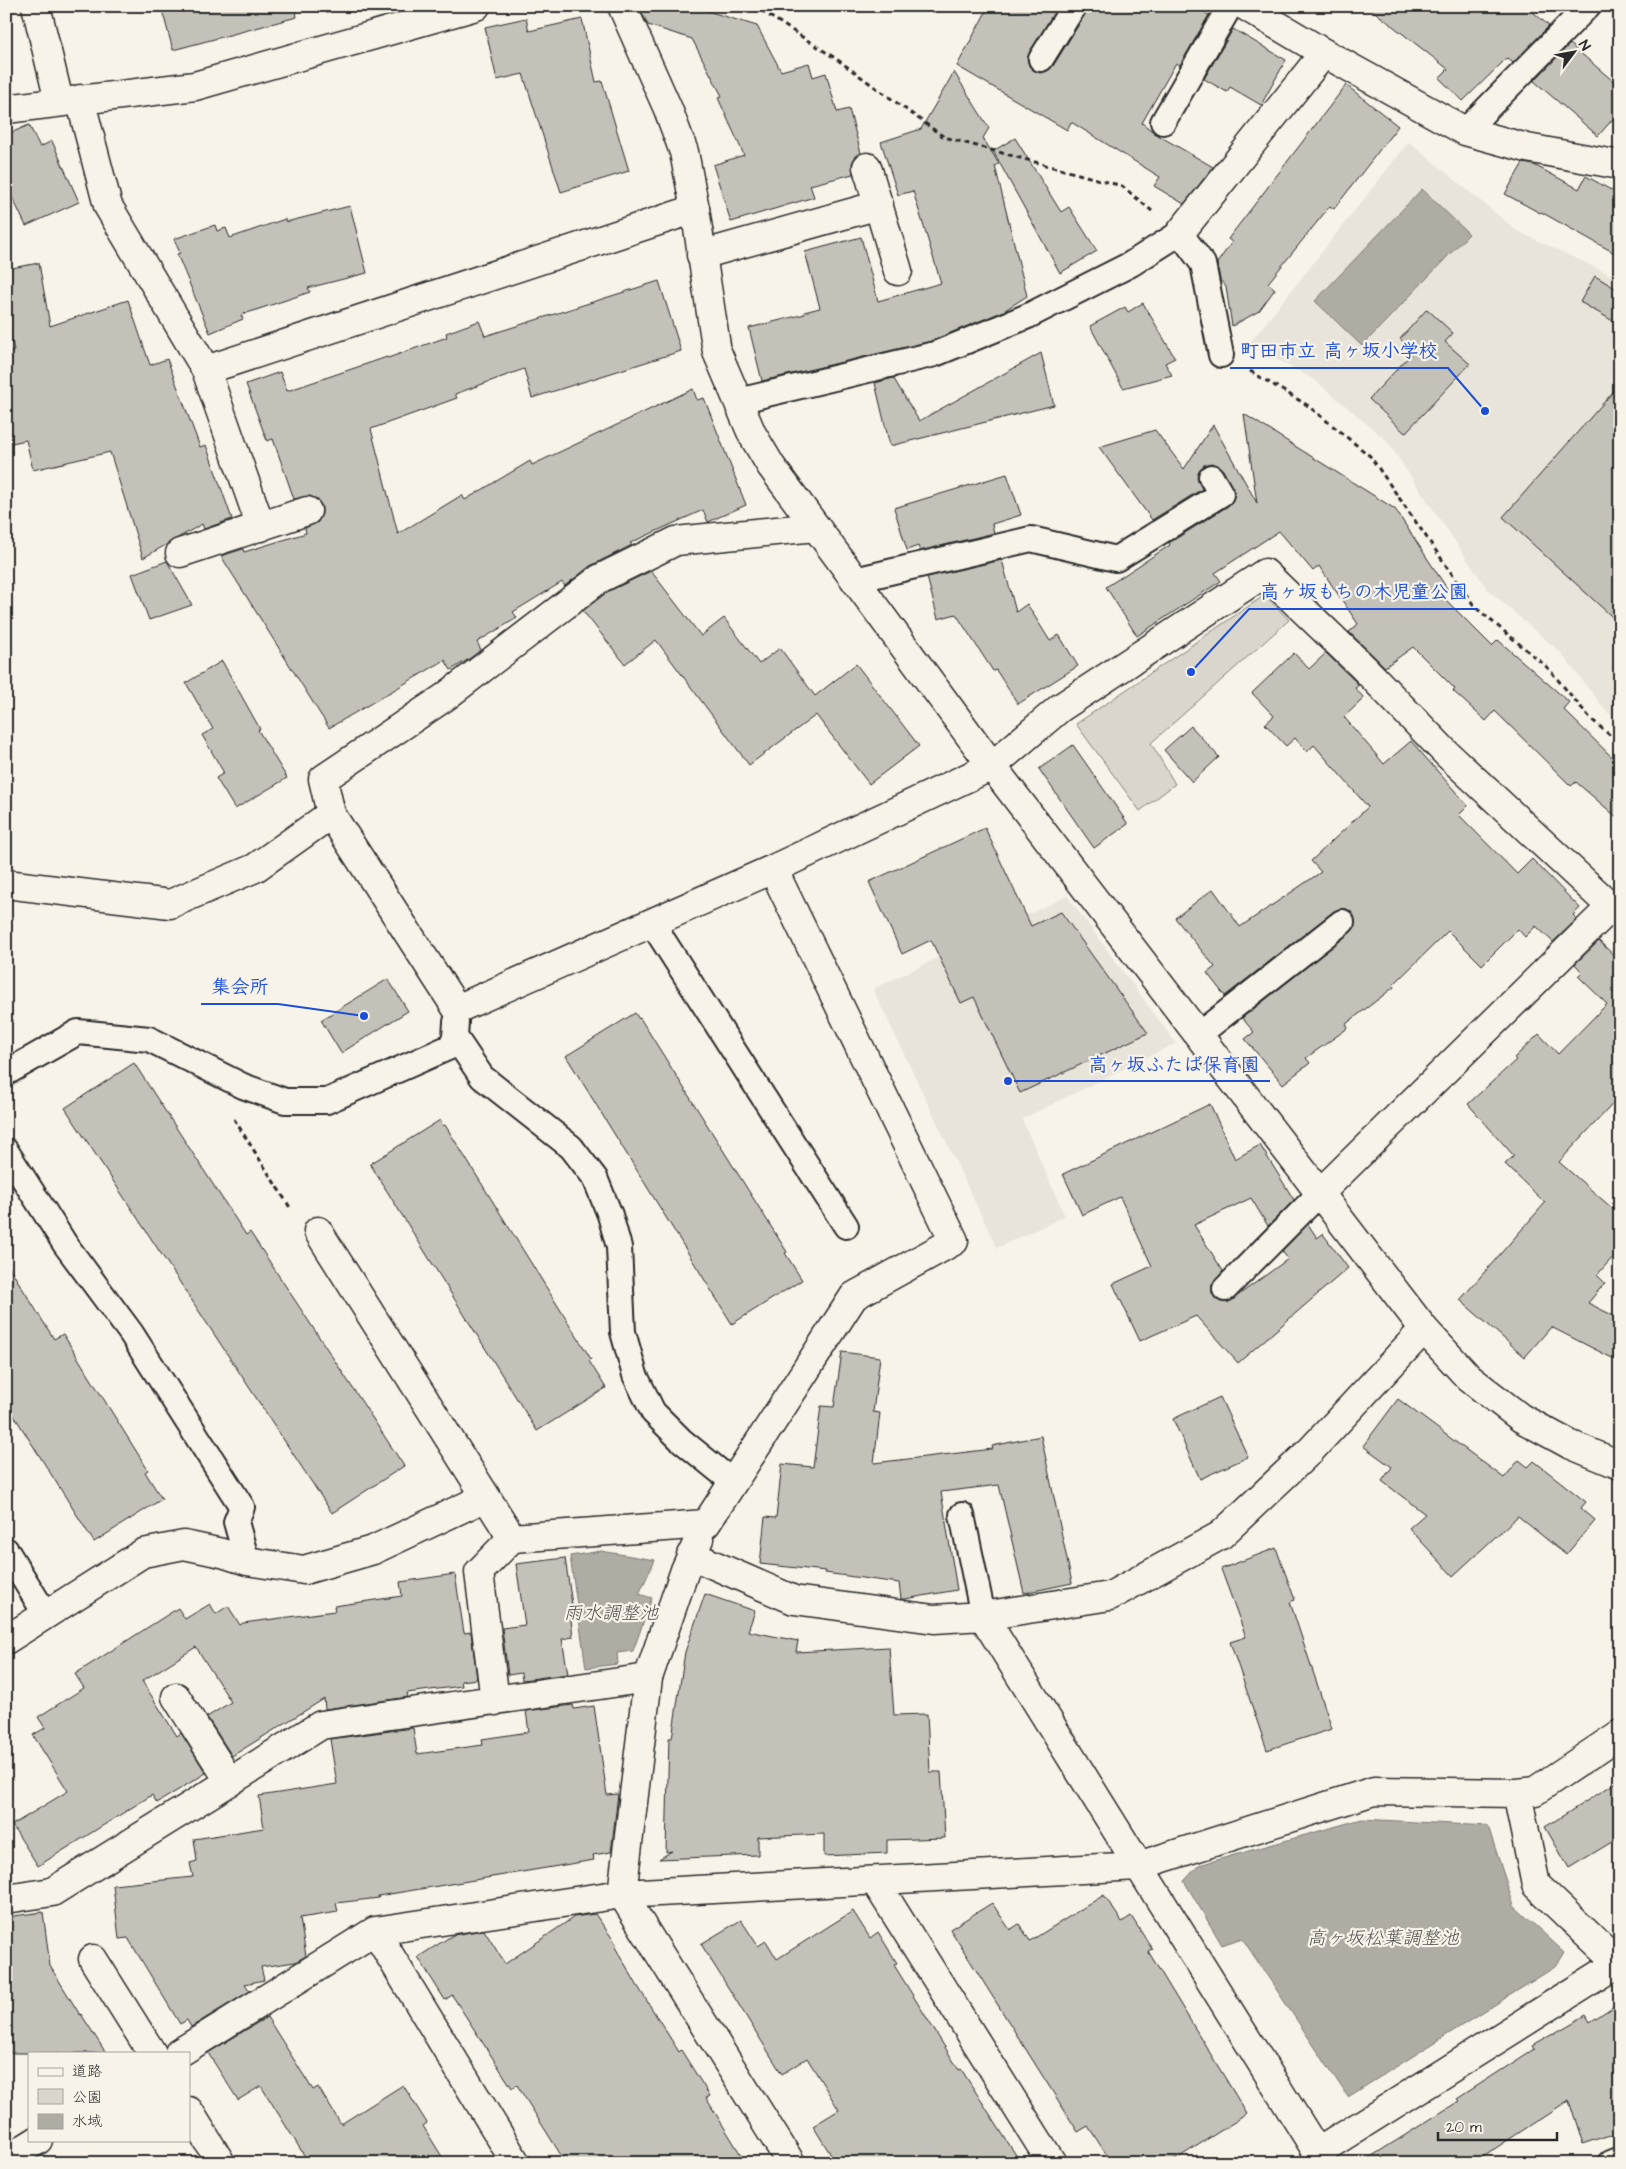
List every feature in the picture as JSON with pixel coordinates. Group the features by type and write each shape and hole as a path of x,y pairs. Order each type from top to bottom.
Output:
{"street":[{"path":"36,6 108,206 206,370 261,527"},
{"path":"6,109 195,86 476,6"},
{"path":"622,6 668,109 684,152 695,209 717,352 752,434 771,466 992,766 1424,1329 1469,1378 1521,1418 1569,1444 1620,1465"},
{"path":"1246,6 1324,54 1466,131 1527,148 1620,165"},
{"path":"1180,233 1324,54"},
{"path":"867,167 898,271"},
{"path":"701,255 879,205"},
{"path":"206,370 695,209"},
{"path":"180,553 306,511"},
{"path":"816,527 676,541 599,579 445,697 322,779 331,814 456,1009 773,869 992,766 1060,708 1265,573 1364,668 1447,754 1615,911 1319,1194"},
{"path":"6,884 170,904 254,868 331,814"},
{"path":"773,869 954,1241 854,1296 706,1524 691,1555 648,1678 622,1894 791,2163"},
{"path":"318,1231 512,1538"},
{"path":"691,1555 794,1600 934,1620 983,1616 1110,1596 1221,1535 1311,1450 1424,1329"},
{"path":"6,1640 143,1553 184,1544 247,1561 304,1570 373,1550 486,1497"},
{"path":"495,1700 479,1572 512,1538 706,1524"},
{"path":"983,1616 1321,2158 1619,1962 1536,1885 1517,1793"},
{"path":"6,1899 52,1892 321,1726 648,1678"},
{"path":"176,1697 230,1782"},
{"path":"181,2052 375,1931 622,1894 1138,1866 1374,1791 1517,1793 1535,1791 1620,1734"},
{"path":"875,1881 1052,2163"},
{"path":"375,1931 516,2163"},
{"path":"93,1959 151,2052"},
{"path":"190,2113 221,2163"},
{"path":"6,2160 35,2142"}],"lane":[{"path":"1041,59 1074,6"},
{"path":"1162,122 1230,6"},
{"path":"1466,131 1588,6"},
{"path":"738,402 936,354 1028,316 1131,264 1180,233 1203,264 1221,355"},
{"path":"855,580 1031,539 1116,559 1221,494 1210,477"},
{"path":"1198,1035 1342,922"},
{"path":"652,923 846,1226"},
{"path":"6,1073 78,1032 149,1039 243,1086 285,1101 327,1101 450,1047 455,1037 456,1009"},
{"path":"455,1037 482,1077 571,1147 595,1178 610,1215 619,1247 622,1332 635,1375 653,1412 681,1440 734,1483"},
{"path":"6,1151 65,1244 131,1333 242,1507 236,1522 247,1561"},
{"path":"1225,1289 1319,1194"},
{"path":"962,1514 983,1616"},
{"path":"6,1550 46,1615"},
{"path":"1610,2163 1620,2159"}],"path":[{"path":"754,6 835,58 944,137 1122,186 1180,233"},
{"path":"1221,355 1307,405 1370,456 1475,607 1548,668 1590,718 1620,744"},
{"path":"230,1112 292,1210 318,1231"}],"shaded area":[{"path":"1409,142 1517,231 1620,279 1620,723 1605,710 1561,653 1488,590 1386,440 1316,381 1249,344"},
{"path":"1067,896 1176,1043 1022,1119 1065,1216 997,1248 873,989"}],"green space":[{"path":"1265,595 1289,620 1151,743 1175,784 1140,811 1076,724"}],"water":[{"path":"1422,189 1469,234 1362,346 1315,301"},
{"name":"雨水調整池","path":"601,1551 655,1560 639,1594 652,1598 633,1651 617,1653 618,1664 586,1668 570,1556"},
{"name":"高ヶ坂松葉調整池","path":"1362,1819 1488,1826 1514,1906 1564,1952 1555,1967 1348,2097 1242,1938 1222,1945 1184,1881 1199,1865"}],"building":[{"path":"161,6 295,6 297,17 173,50"},
{"path":"639,6 691,6 757,26 781,71 809,63 813,77 826,73 837,112 849,109 861,153 855,157 852,163 853,174 810,185 814,197 731,222 713,165 744,155 718,98 722,96 692,39 648,25"},
{"path":"989,6 1058,6 1027,58 1029,66 1040,73 1047,71 1053,66 1086,13 1088,6 1193,6 1209,15 1180,65 1176,63 1142,123 1156,134 1213,167 1184,204 1154,186 1160,177 1071,122 1067,130 957,66"},
{"path":"1367,6 1526,6 1549,26 1513,63 1507,58 1463,101 1439,78 1448,69"},
{"path":"526,18 529,31 582,19 596,82 602,81 629,171 561,192 523,74 497,80 485,27"},
{"path":"1233,29 1286,60 1261,105 1230,87 1227,92 1204,79"},
{"path":"1570,44 1620,87 1620,111 1598,136 1534,81"},
{"path":"954,72 989,128 983,138 999,164 995,166 1027,296 1002,312 931,341 762,381 749,328 805,314 804,312 820,308 805,252 861,237 878,301 941,283 913,191 898,195 881,142 921,129"},
{"path":"1346,85 1398,126 1334,209 1330,206 1268,283 1275,289 1259,311 1232,326 1226,287 1220,280 1217,263 1232,242 1228,239"},
{"path":"29,125 40,147 52,141 79,202 26,226 6,184 6,135"},
{"path":"1015,138 1061,212 1069,207 1097,251 1060,273 993,151"},
{"path":"1523,163 1534,165 1579,189 1586,176 1620,195 1620,256 1505,194"},
{"path":"350,206 367,273 308,288 310,292 241,315 243,319 210,333 177,254 180,253 174,239 215,225 217,231 226,228 230,238 285,219 286,222"},
{"path":"39,263 50,326 128,300 150,365 167,359 200,447 206,445 232,519 204,529 202,524 143,558 110,452 33,470 26,440 12,443 6,418 6,352 14,351 6,311 6,269"},
{"path":"1595,276 1620,291 1620,325 1580,302"},
{"path":"659,281 681,351 532,398 524,369 455,394 457,398 371,429 398,534 462,495 465,500 530,461 532,465 693,389 697,400 704,398 746,505 708,522 703,510 630,543 632,545 590,566 565,586 562,582 513,612 517,618 477,642 481,650 469,659 451,670 445,660 329,728 221,556 243,549 244,552 306,533 305,528 318,522 322,514 322,506 317,499 310,496 294,499 273,439 267,441 246,384 280,372 287,391 447,337 446,333 479,321 485,336"},
{"path":"1143,303 1175,358 1165,363 1172,375 1123,388 1090,326 1125,307 1128,312"},
{"path":"1427,309 1453,333 1445,342 1470,364 1405,433 1369,399 1414,351 1400,339"},
{"path":"1041,353 1054,405 890,446 875,383 897,377 894,379 919,421"},
{"path":"1620,384 1620,624 1503,517"},
{"path":"1244,414 1395,509 1448,590 1441,595 1492,646 1498,640 1569,702 1563,709 1620,765 1620,820 1576,782 1571,786 1495,711 1486,721 1453,691 1455,689 1413,647 1385,667 1349,632 1358,624 1319,566 1313,571 1279,531 1215,573 1221,581 1137,636 1106,587 1170,545 1169,543 1228,506 1233,500 1235,493 1223,470 1218,465 1211,463 1204,465 1199,470 1197,477 1202,489 1152,520 1099,447 1155,430 1184,469 1213,425 1257,503"},
{"path":"1007,474 1021,515 992,524 994,533 920,551 918,546 907,550 894,508"},
{"path":"1002,560 1016,612 1027,604 1050,641 1059,635 1078,666 1018,704 996,670 993,671 956,614 938,619 927,577"},
{"path":"167,561 192,605 149,620 132,574"},
{"path":"651,571 701,636 724,618 759,664 780,648 815,696 856,664 919,746 869,784 816,715 749,765 656,640 625,664 583,611 607,592"},
{"path":"1294,653 1309,669 1326,653 1359,685 1355,688 1364,698 1344,717 1384,764 1411,741 1468,806 1459,815 1517,874 1532,859 1580,908 1573,915 1577,919 1553,942 1536,926 1525,937 1518,929 1482,965 1448,931 1393,985 1394,987 1346,1024 1348,1028 1306,1058 1310,1063 1283,1084 1245,1039 1254,1032 1242,1018 1350,933 1355,927 1353,914 1347,909 1334,911 1225,996 1207,973 1215,967 1175,918 1213,889 1240,927 1321,872 1311,861 1368,807 1314,745 1307,752 1295,738 1286,746 1265,724 1274,716 1252,693"},
{"path":"222,661 260,729 258,730 287,778 235,809 216,778 224,773 202,735 213,729 186,683"},
{"path":"1191,726 1219,757 1192,782 1164,750"},
{"path":"1073,745 1128,824 1094,848 1039,769"},
{"path":"985,828 1031,926 1061,912 1148,1033 1020,1093 974,997 961,1003 931,940 902,954 869,882"},
{"path":"1599,941 1620,961 1620,1096 1559,1162 1620,1215 1620,1249 1597,1275 1605,1283 1588,1303 1620,1319 1620,1362 1551,1327 1525,1357 1460,1300 1545,1203 1505,1164 1514,1156 1468,1104 1516,1060 1514,1058 1539,1034 1558,1054 1607,1004 1578,976 1582,972 1575,964"},
{"path":"388,979 408,1011 341,1053 321,1020"},
{"path":"635,1013 640,1018 787,1252 785,1253 802,1280 732,1324 566,1056"},
{"path":"134,1063 246,1235 250,1232 404,1466 332,1513 65,1108"},
{"path":"1210,1104 1235,1159 1260,1145 1294,1200 1268,1226 1251,1198 1194,1225 1223,1271 1212,1285 1212,1292 1215,1298 1222,1302 1229,1302 1288,1259 1282,1251 1308,1224 1317,1238 1323,1234 1348,1268 1238,1363 1196,1316 1140,1341 1113,1284 1152,1266 1120,1197 1082,1215 1063,1174"},
{"path":"440,1120 443,1126 445,1125 591,1359 589,1361 606,1388 537,1431 370,1164"},
{"path":"6,1262 54,1339 63,1334 148,1470 145,1472 162,1499 94,1542 6,1403"},
{"path":"842,1352 880,1357 873,1412 880,1413 874,1463 993,1449 992,1446 1041,1436 1072,1583 1024,1593 999,1485 941,1492 957,1590 901,1599 899,1583 825,1573 826,1571 760,1564 765,1517 776,1518 782,1464 813,1467 821,1406 834,1407"},
{"path":"1220,1397 1248,1457 1200,1479 1173,1419"},
{"path":"1398,1399 1504,1478 1519,1460 1528,1467 1534,1461 1586,1502 1581,1508 1595,1520 1566,1555 1518,1516 1453,1576 1409,1528 1425,1514 1382,1481 1392,1467 1363,1446"},
{"path":"1276,1548 1295,1600 1290,1602 1332,1729 1267,1750 1230,1642 1246,1637 1221,1569"},
{"path":"565,1558 573,1611 570,1611 573,1637 562,1639 568,1674 522,1680 521,1673 508,1675 502,1628 525,1625 516,1564"},
{"path":"455,1574 464,1633 471,1632 477,1679 461,1681 462,1686 407,1693 408,1697 325,1709 324,1699 232,1756 207,1717 231,1702 196,1647 142,1681 177,1736 181,1733 206,1773 157,1803 152,1795 38,1866 12,1825 68,1791 33,1735 45,1728 38,1717 84,1688 75,1674 178,1608 185,1619 210,1604 216,1614 228,1606 240,1625 243,1623 335,1611 334,1606 402,1596 400,1582"},
{"path":"705,1594 755,1611 748,1631 798,1641 796,1652 889,1647 894,1715 927,1714 930,1772 941,1772 945,1838 887,1840 887,1853 824,1856 824,1834 758,1837 758,1855 659,1859 672,1851 666,1852 669,1738 672,1738 685,1652"},
{"path":"573,1705 574,1709 594,1706 607,1795 618,1794 611,1852 593,1855 594,1860 378,1896 379,1898 336,1903 338,1912 300,1918 306,1956 295,1962 261,1967 264,1980 245,1984 250,1991 191,2027 187,2020 180,2024 128,1938 119,1939 113,1885 193,1877 190,1863 197,1861 194,1839 264,1828 259,1796 337,1784 330,1739 413,1728 417,1754 483,1745 482,1739 529,1732 526,1711"},
{"path":"1620,1780 1620,1837 1569,1868 1545,1827"},
{"path":"1104,1895 1122,1922 1131,1916 1152,1949 1148,1951 1247,2114 1170,2163 1112,2163 1088,2126 1078,2132 950,1929 992,1903 1010,1930 1019,1924 1030,1941"},
{"path":"853,1911 870,1938 878,1932 897,1963 894,1965 959,2070 961,2069 1021,2163 836,2163 813,2126 839,2110 807,2058 782,2074 701,1944 741,1920 758,1946 766,1941 777,1959"},
{"path":"43,1912 50,1966 105,2052 6,2053 6,1917"},
{"path":"595,1914 617,1945 615,1947 637,1985 679,2052 681,2050 710,2096 706,2098 746,2163 566,2163 517,2085 512,2088 452,1995 445,2000 418,1957 453,1935 484,1930 505,1964 574,1917"},
{"path":"1620,2002 1620,2132 1583,2144 1569,2100 1473,2163 1361,2163 1459,2101 1457,2099 1534,2049 1532,2046 1586,2015 1590,2022"},
{"path":"267,2017 313,2090 318,2087 341,2124 403,2085 427,2123 423,2126 446,2163 309,2163 261,2086 238,2100 208,2053"}],"place":[{"name":"町田市立 高ヶ坂小学校","path":"1485,411"},
{"name":"高ヶ坂もちの木児童公園","path":"1191,672"},
{"name":"集会所","path":"364,1016"},
{"name":"高ヶ坂ふたば保育園","path":"1008,1081"}]}
